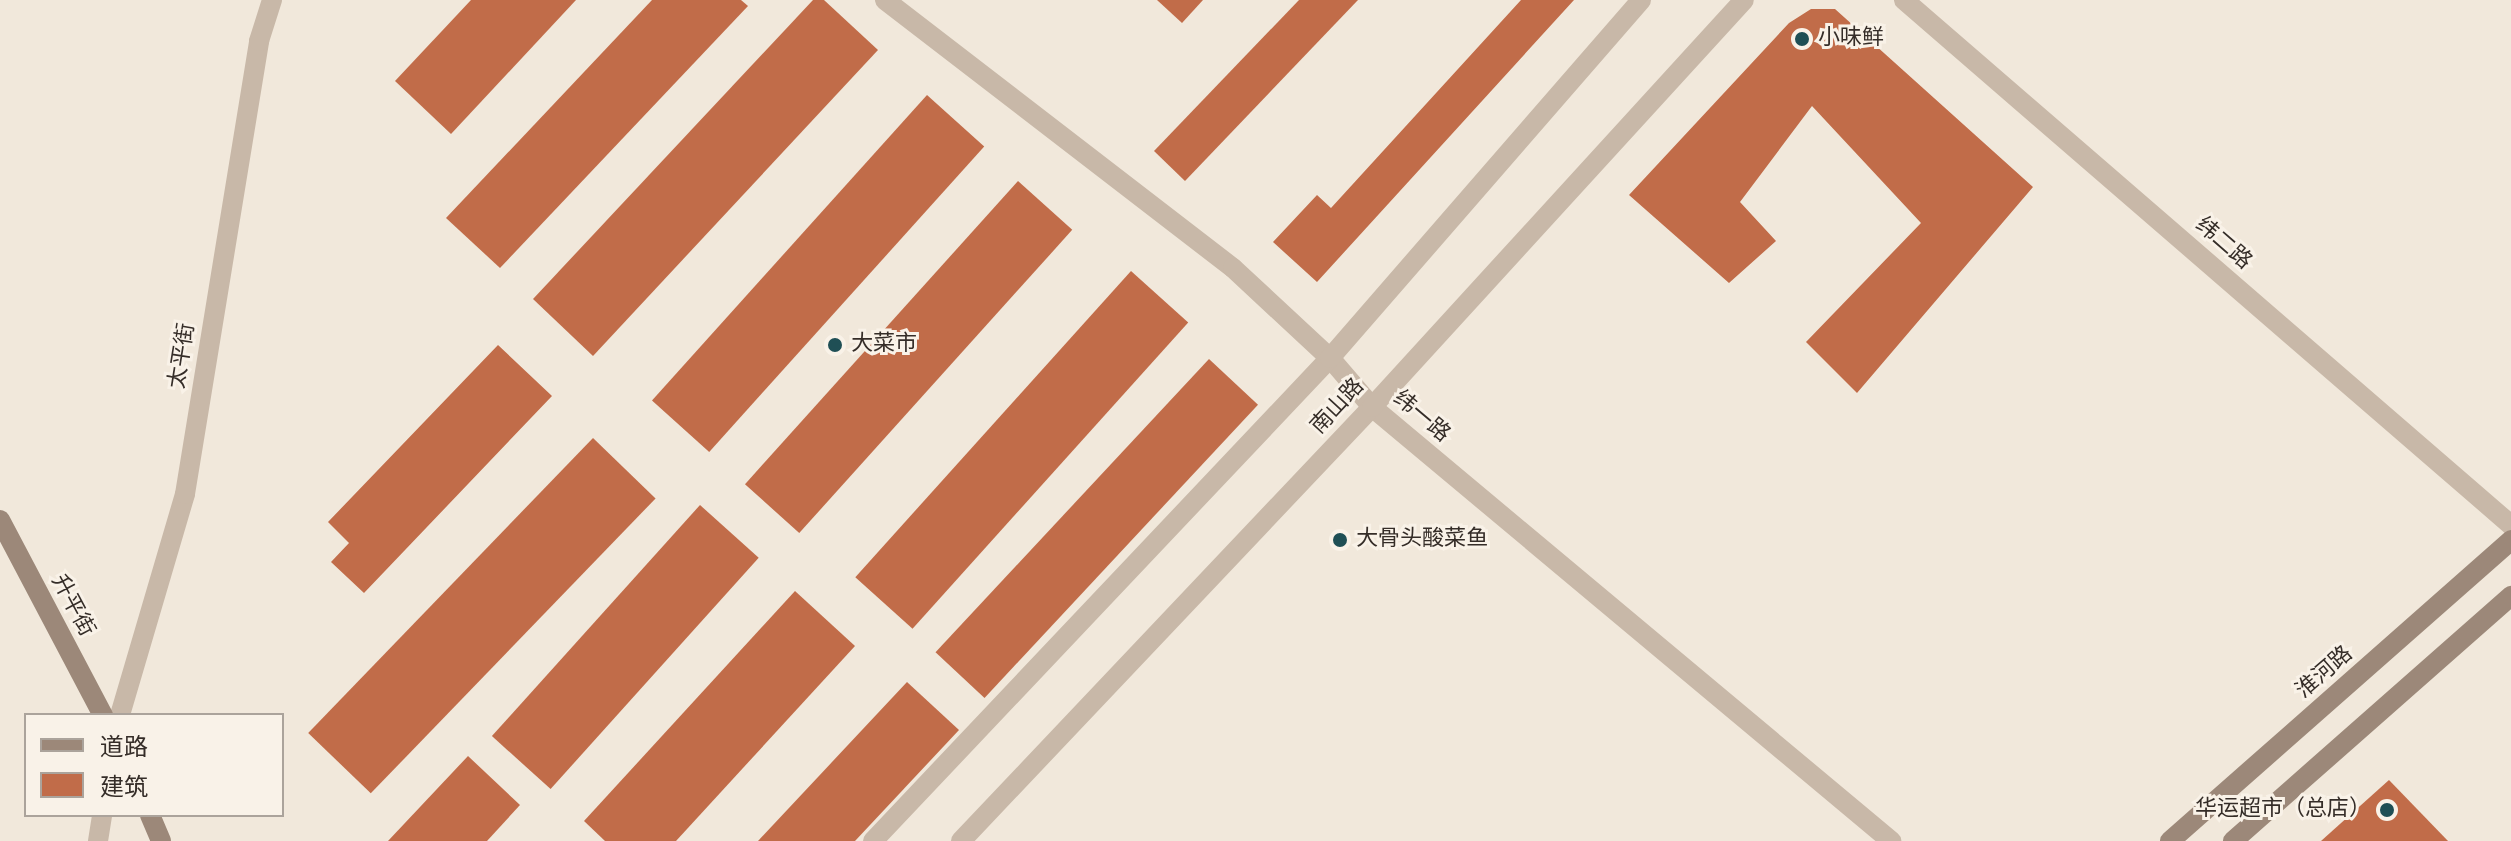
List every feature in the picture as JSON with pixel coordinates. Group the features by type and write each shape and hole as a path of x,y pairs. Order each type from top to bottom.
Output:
{"main road":[{"name":"升平街","path":"0,520 5,541 102,713"},
{"name":"淮河路","path":"2170,841 2511,540"},
{"path":"2233,841 2511,596"},
{"path":"151,817 161,841"}],"street":[{"name":"太平街","path":"121,713 185,494 259,41 272,0"},
{"name":"纬一路","path":"885,0 1137,191 1233,268 1330,358 1372,407 1891,841"},
{"name":"南山路","path":"873,841 1330,358 1641,0"},
{"name":"南山路","path":"961,841 1372,407 1744,0"},
{"name":"纬二路","path":"1904,0 2511,525"},
{"path":"98,841 102,817"}],"building":[{"path":"471,0 576,0 451,134 395,81"},
{"path":"652,0 741,0 748,6 500,268 446,218"},
{"path":"813,0 824,0 878,50 593,356 533,299"},
{"path":"1157,0 1203,0 1182,23"},
{"path":"1299,0 1358,0 1185,181 1154,151"},
{"path":"1521,0 1574,0 1317,282 1273,242 1317,195 1331,208"},
{"path":"1811,9 1835,9 2033,187 1857,393 1806,342 1921,223 1812,106 1740,202 1776,241 1729,283 1629,195 1789,23"},
{"path":"927,95 984,147 709,452 652,400"},
{"path":"1018,181 1072,230 799,533 745,484"},
{"path":"1131,271 1188,323 913,629 855,577"},
{"path":"498,345 552,396 364,593 331,562 349,543 328,522"},
{"path":"1209,359 1258,405 985,698 936,652"},
{"path":"593,438 656,498 371,793 308,733"},
{"path":"700,505 759,558 551,789 492,736"},
{"path":"795,591 855,646 676,841 605,841 584,821"},
{"path":"907,682 959,730 855,841 758,841"},
{"path":"468,756 520,805 487,841 388,841"},
{"name":"华运超市（总店）","path":"2389,780 2448,841 2321,841"}],"place":[{"name":"小味鲜","path":"1802,39"},
{"name":"大菜市","path":"835,345"},
{"name":"大骨头酸菜鱼","path":"1340,540"},
{"name":"华运超市（总店）","path":"2387,810"}]}
